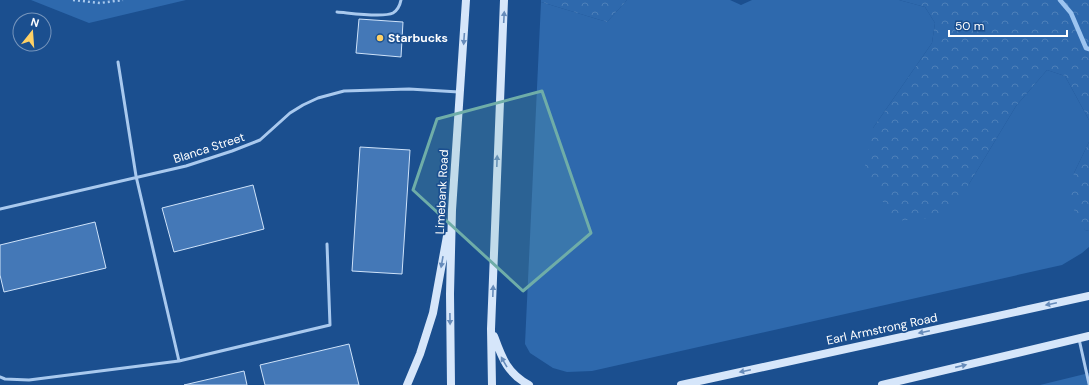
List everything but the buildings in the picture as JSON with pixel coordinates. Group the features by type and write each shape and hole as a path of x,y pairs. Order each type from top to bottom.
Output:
{"main road":[{"name":"Limebank Road","path":"451,385 450,294 452,210 466,0"},
{"path":"492,385 491,330 504,0"},
{"path":"407,385 420,354 433,313 452,210"},
{"name":"Earl Armstrong Road","path":"681,385 1089,296"},
{"path":"491,330 502,358 509,370 529,385"},
{"path":"882,385 1089,336"}],"lane":[{"path":"337,12 384,16 393,13 399,7 401,0"},
{"path":"118,62 136,176 179,361"},
{"name":"Blanca Street","path":"0,209 136,176 186,166 232,152 260,140 290,113 303,105 318,98 344,91 409,89 460,92"},
{"path":"0,376 5,379 29,380 179,361 330,325 327,244"},
{"path":"1079,339 1089,384"}],"path":[{"path":"73,0 100,4 123,0"}],"highlighted area":[{"path":"542,91 591,233 523,291 413,190 437,119"}],"green space":[{"path":"31,0 186,0 89,23"},
{"path":"541,0 627,0 607,22 541,2"},
{"path":"627,0 730,0 741,5 752,0 899,0 925,7 935,23 932,43 873,128 969,184 1016,106 1047,70 1065,76 1089,120 1089,142 1074,173 1085,230 1089,231 1089,247 1062,265 592,371 567,372 553,368 530,353 525,344 541,2 607,22"},
{"path":"899,0 1089,0 1089,120 1065,76 1047,70 1016,106 969,184 947,217 895,221 883,202 865,166 873,128 932,43 935,23 925,7"},
{"path":"1089,142 1089,231 1085,230 1069,201 1074,173"},
{"path":"1089,373 1089,385 1040,385"}],"waterway":[{"path":"1060,0 1071,13 1086,48 1089,49"}],"place":[{"name":"Starbucks","path":"380,38"}]}
